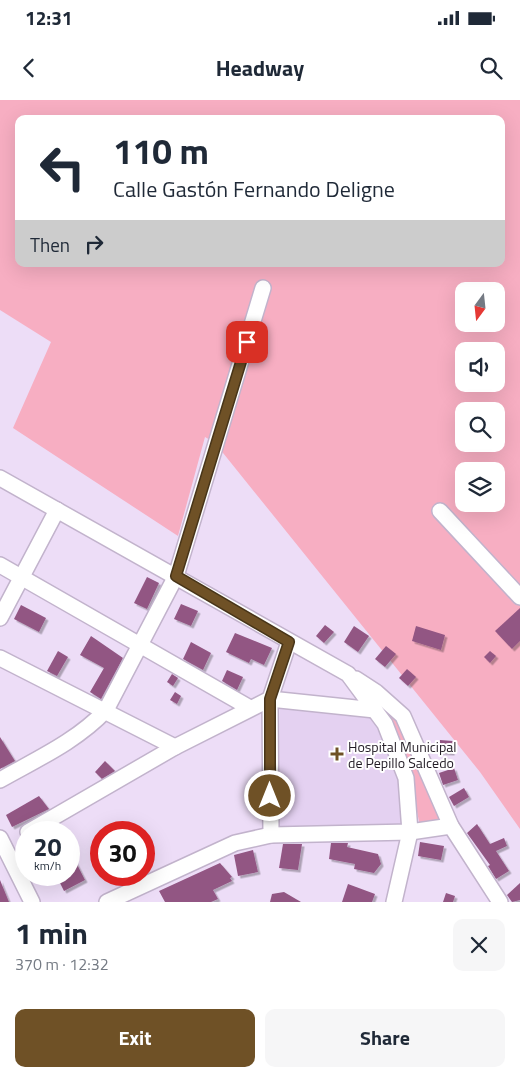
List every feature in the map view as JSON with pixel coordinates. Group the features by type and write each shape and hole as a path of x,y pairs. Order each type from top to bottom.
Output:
{"street":[{"path":"0,780 69,741 91,726 106,710 176,576 263,288"},
{"path":"0,478 176,576 348,674 376,692 404,716 451,826 500,902"},
{"path":"0,618 56,510"},
{"path":"440,511 520,597"},
{"path":"0,566 250,708"},
{"path":"270,835 270,699 289,642"},
{"path":"0,658 106,710 174,747"},
{"path":"348,674 385,724 406,778 410,832 394,902"},
{"path":"48,821 174,747 270,699 375,710"},
{"path":"106,902 234,843 270,835 410,832 451,826"},
{"path":"15,837 2,842 32,902"}],"shaded area":[{"path":"0,100 520,100 520,829 480,772 215,443 205,437 178,536 13,428 51,342 0,310"},
{"path":"375,695 399,721 442,824 420,826 413,793"},
{"name":"Hospital Municipal de Pepillo Salcedo","path":"280,705 370,714 379,719 401,775 406,817 401,828 279,828"}],"building":[{"path":"147,577 159,583 147,609 134,603"},
{"path":"181,604 198,611 191,626 174,619"},
{"path":"21,605 46,618 39,632 14,619"},
{"path":"520,608 520,641 512,649 495,631"},
{"path":"325,625 334,632 324,643 316,636"},
{"path":"354,626 369,636 358,652 344,642"},
{"path":"416,626 445,635 441,650 412,641"},
{"path":"235,633 272,648 264,665 251,659 249,663 226,652"},
{"path":"91,636 123,658 101,699 90,692 104,668 80,655"},
{"path":"191,642 211,653 203,670 183,659"},
{"path":"386,646 396,654 385,667 375,659"},
{"path":"58,651 68,657 57,676 47,671"},
{"path":"490,651 496,656 490,663 484,657"},
{"path":"407,669 416,677 408,686 399,678"},
{"path":"227,670 243,677 237,690 222,681"},
{"path":"172,674 178,678 173,686 167,682"},
{"path":"175,692 181,696 177,704 170,700"},
{"path":"0,737 15,761 0,769"},
{"path":"440,740 453,741 452,753 439,752"},
{"path":"105,761 115,771 102,779 95,772"},
{"path":"454,768 458,780 443,785 439,773"},
{"path":"464,788 469,797 454,806 449,797"},
{"path":"39,796 49,809 24,821 15,821 15,826 12,827 6,815"},
{"path":"477,824 490,844 504,838 507,846 496,851 509,871 496,879 488,866 490,865 467,833"},
{"path":"420,842 444,846 441,860 418,856"},
{"path":"331,843 348,843 347,847 378,854 381,864 374,873 354,869 355,864 329,859"},
{"path":"283,844 302,844 298,870 279,868"},
{"path":"253,850 258,872 238,876 234,855"},
{"path":"220,863 232,877 230,878 232,881 213,890 218,899 211,902 165,902 159,891"},
{"path":"80,870 85,880 80,883"},
{"path":"0,880 9,902 0,902"},
{"path":"520,883 520,900 512,902 507,895"},
{"path":"348,884 375,894 372,902 342,902"},
{"path":"62,886 74,886 64,891"},
{"path":"284,892 301,902 270,902 272,894"},
{"path":"446,893 455,896 453,902 443,902"}],"place":[{"name":"Hospital Municipal de Pepillo Salcedo","path":"337,754"}],"route":[{"path":"247,342 176,576 289,642 270,699 270,796"}]}
